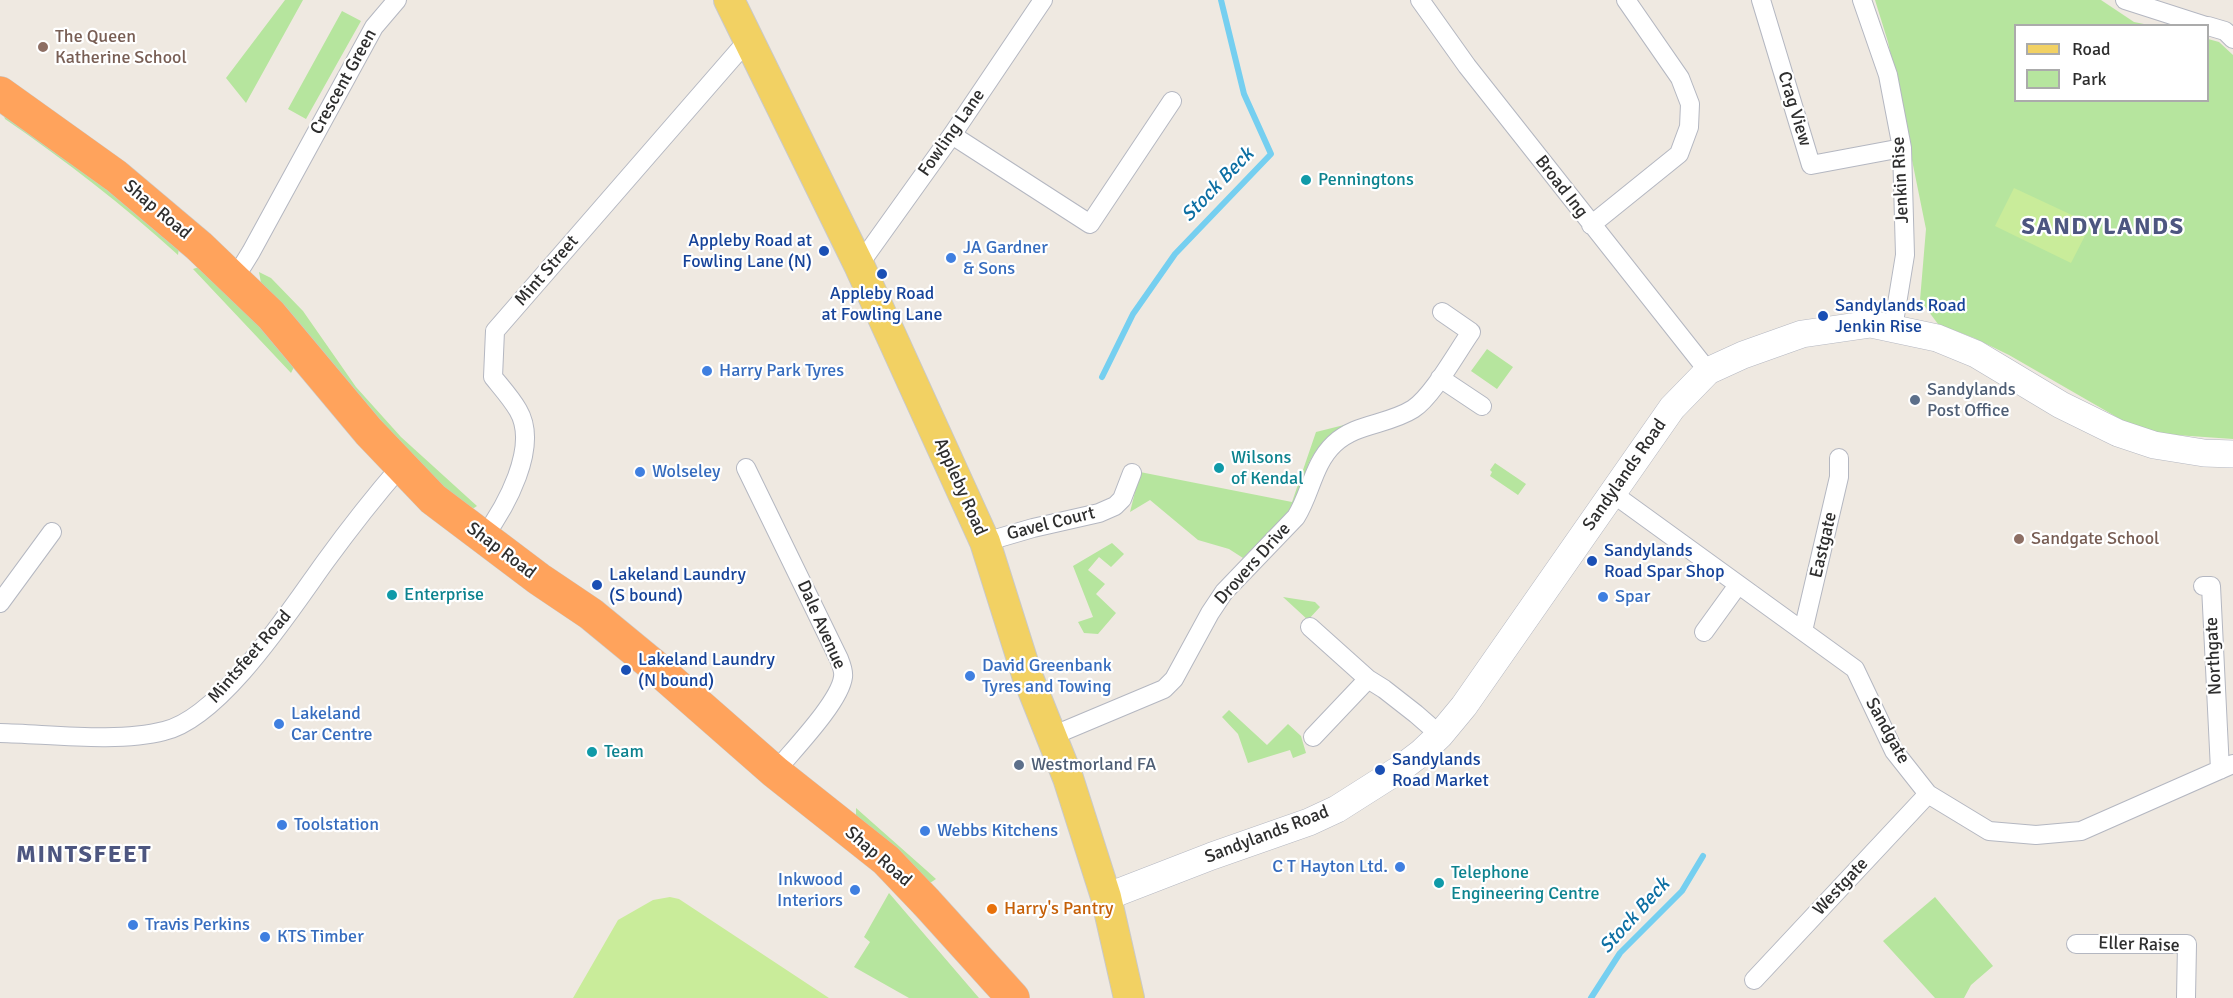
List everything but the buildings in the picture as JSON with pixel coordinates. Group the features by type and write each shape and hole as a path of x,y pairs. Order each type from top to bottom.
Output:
{"highway":[{"name":"Shap Road","path":"0,93 116,176 233,277 271,315 369,432 433,499 483,538 591,614 775,772 899,872 1013,998"}],"main road":[{"name":"Appleby Road","path":"729,0 859,264 985,542 1027,675 1068,778 1106,897 1129,998"}],"street":[{"name":"Fowling Lane","path":"859,264 952,135 1043,0"},
{"name":"Broad Ing","path":"1420,0 1467,66 1708,371"},
{"path":"1591,225 1679,154 1689,127 1690,104 1680,78 1626,0"},
{"name":"Crag View","path":"1761,0 1811,165 1902,148"},
{"name":"Jenkin Rise","path":"1862,0 1888,75 1902,148 1905,255 1893,328"},
{"path":"2124,0 2201,24"},
{"name":"Crescent Green","path":"233,277 243,265 374,27 391,2"},
{"path":"2209,27 2225,31 2233,39"},
{"name":"Mint Street","path":"483,538 513,489 522,464 524,441 519,410 493,376 495,331 748,40"},
{"path":"952,135 1089,224 1172,101"},
{"name":"Drovers Drive","path":"1052,736 1153,695 1174,679 1224,592 1296,517 1322,458 1334,444 1349,433 1414,409 1440,378 1471,332 1442,312"},
{"name":"Sandylands Road","path":"1106,897 1309,822 1337,809 1400,769 1440,735 1464,706 1672,408 1708,371 1743,355 1802,334 1870,324 1893,328 1937,338 1976,354 2061,405 2118,433 2154,445 2204,453 2233,454"},
{"path":"1440,378 1482,406"},
{"name":"Eastgate","path":"1803,631 1839,477 1839,458"},
{"name":"Mintsfeet Road","path":"0,733 119,736 166,731 192,719 219,696 275,632 369,503 402,466"},
{"name":"Dale Avenue","path":"746,468 839,659 844,675 830,704 775,772"},
{"name":"Gavel Court","path":"985,542 1099,513 1115,506 1122,499 1132,473"},
{"name":"Sandgate","path":"1612,493 1855,669 1894,752 1928,794 1989,831 2036,836 2081,831 2226,767"},
{"path":"0,603 52,532"},
{"path":"1704,632 1738,585"},
{"name":"Northgate","path":"2203,586 2211,586 2226,767"},
{"path":"1310,627 1368,679 1384,689 1440,735"},
{"path":"1313,737 1368,679"},
{"name":"Westgate","path":"1754,980 1928,794"},
{"name":"Eller Raise","path":"2076,944 2187,945 2186,998"}],"green space":[{"path":"285,0 303,0 246,103 226,78"},
{"path":"1875,0 2101,0 2134,22 2144,24 2014,24 2014,102 2209,102 2209,39 2219,42 2233,55 2233,439 2162,434 2127,423 2009,355 1938,324 1920,300 1926,229 1888,42"},
{"path":"342,11 361,21 306,119 288,109"},
{"path":"4,116 58,149 179,248 178,255 115,201"},
{"path":"2014,188 2091,224 2071,263 1995,226"},
{"path":"199,267 267,333 294,367 291,373 193,269"},
{"path":"259,272 271,278 303,311 356,387 401,437 477,506 463,507 398,445 261,283"},
{"path":"1487,349 1513,367 1497,389 1471,371"},
{"path":"1348,424 1329,437 1319,448 1307,468 1295,504 1285,517 1243,558 1229,549 1198,540 1150,500 1130,512 1140,472 1292,502 1316,432"},
{"path":"1495,463 1526,484 1518,495 1490,476 1492,472 1490,470"},
{"path":"1112,543 1124,554 1111,567 1099,557 1088,570 1105,584 1096,594 1116,613 1098,634 1084,633 1078,622 1093,617 1073,566"},
{"path":"1283,597 1315,602 1320,607 1308,620"},
{"path":"1229,710 1267,745 1288,724 1301,736 1306,753 1293,758 1290,750 1248,763 1238,734 1222,717"},
{"path":"856,808 936,879 930,883 926,880 856,818"},
{"path":"889,893 979,998 909,998 854,967 870,942 864,937"},
{"path":"670,897 679,899 829,998 573,998 618,920 653,900"},
{"path":"1935,897 1993,966 1971,985 1964,998 1935,998 1883,941"}],"waterway":[{"name":"Stock Beck","path":"1102,377 1133,314 1175,254 1271,154 1244,94 1221,0"},
{"name":"Stock Beck","path":"1591,998 1620,953 1682,891 1703,856"}],"place":[{"name":"The Queen Katherine School","path":"43,47"},
{"name":"Penningtons","path":"1306,180"},
{"name":"Appleby Road at Fowling Lane (N)","path":"824,251"},
{"name":"JA Gardner & Sons","path":"951,258"},
{"name":"Appleby Road at Fowling Lane","path":"882,274"},
{"name":"Sandylands Road Jenkin Rise","path":"1823,316"},
{"name":"Harry Park Tyres","path":"707,371"},
{"name":"Sandylands Post Office","path":"1915,400"},
{"name":"Wilsons of Kendal","path":"1219,468"},
{"name":"Wolseley","path":"640,472"},
{"name":"Sandgate School","path":"2019,539"},
{"name":"Sandylands Road Spar Shop","path":"1592,561"},
{"name":"Lakeland Laundry (S bound)","path":"597,585"},
{"name":"Enterprise","path":"392,595"},
{"name":"Spar","path":"1603,597"},
{"name":"Lakeland Laundry (N bound)","path":"626,670"},
{"name":"David Greenbank Tyres and Towing","path":"970,676"},
{"name":"Lakeland Car Centre","path":"279,724"},
{"name":"Team","path":"592,752"},
{"name":"Westmorland FA","path":"1019,765"},
{"name":"Sandylands Road Market","path":"1380,770"},
{"name":"Toolstation","path":"282,825"},
{"name":"Webbs Kitchens","path":"925,831"},
{"name":"C T Hayton Ltd.","path":"1400,867"},
{"name":"Telephone Engineering Centre","path":"1439,883"},
{"name":"Inkwood Interiors","path":"855,890"},
{"name":"Harry's Pantry","path":"992,909"},
{"name":"Travis Perkins","path":"133,925"},
{"name":"KTS Timber","path":"265,937"}],"district":[{"name":"SANDYLANDS","path":"2103,228"},
{"name":"MINTSFEET","path":"84,856"}]}
